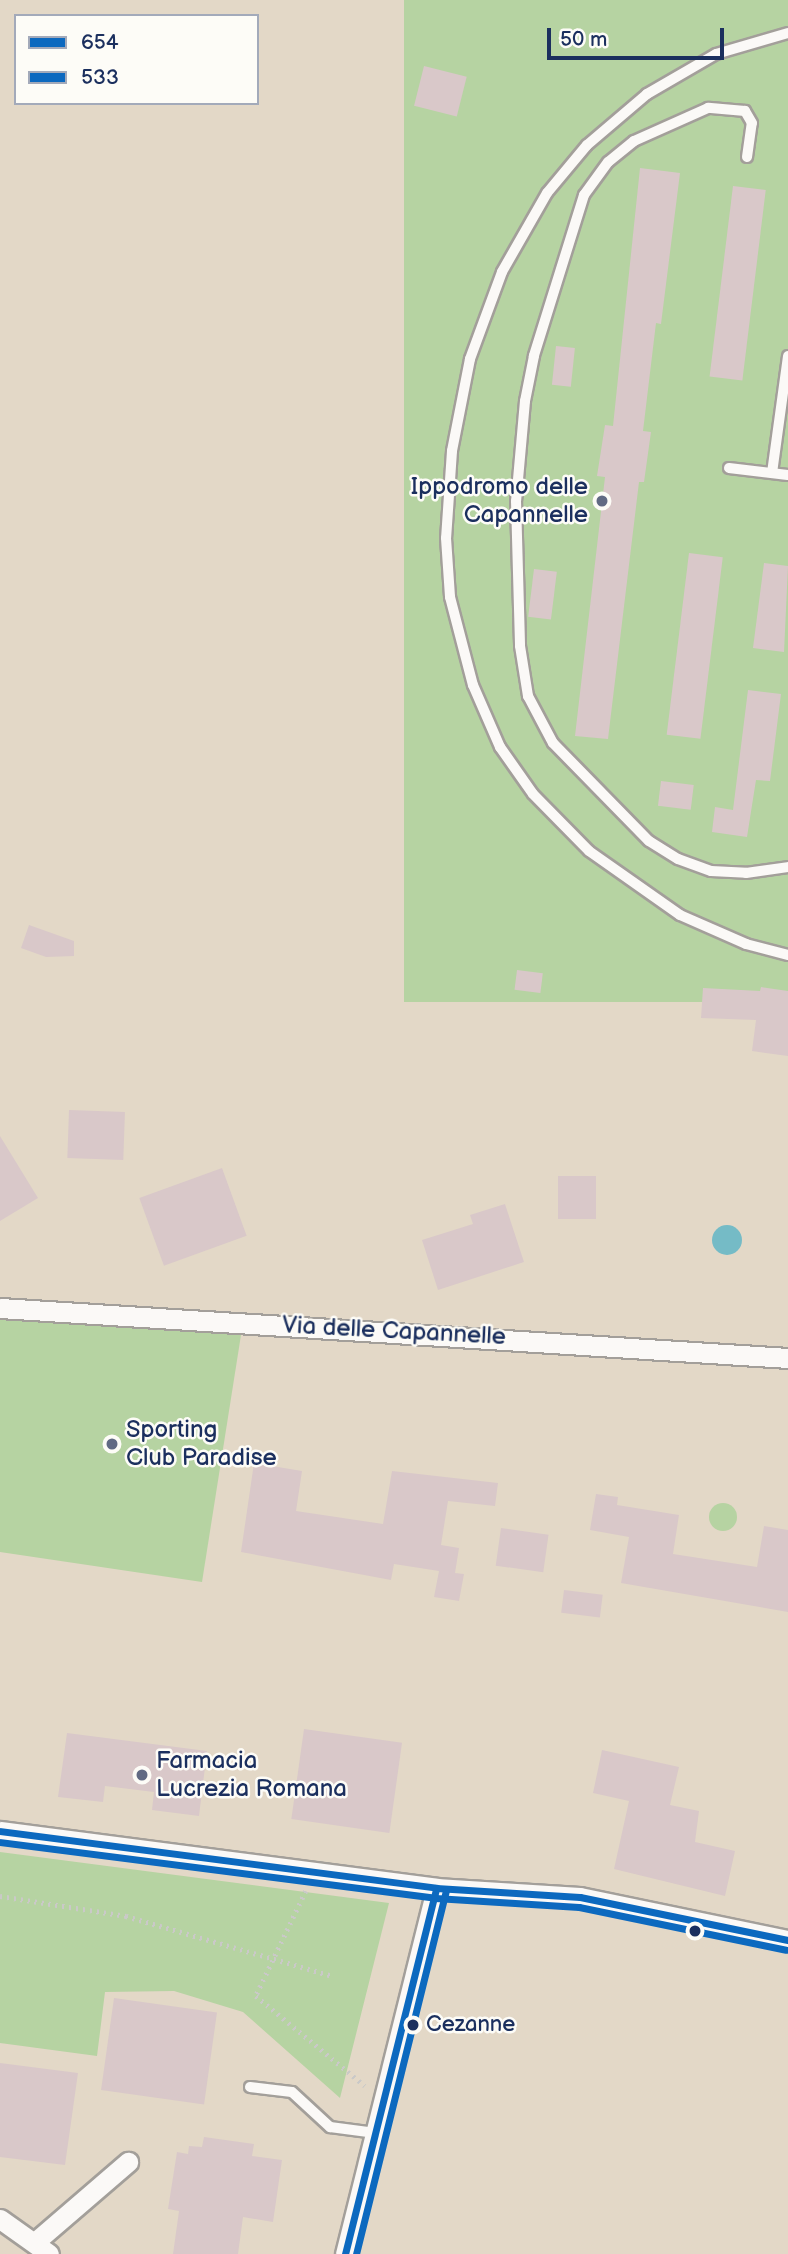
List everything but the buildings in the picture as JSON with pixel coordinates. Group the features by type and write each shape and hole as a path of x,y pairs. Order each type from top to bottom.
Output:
{"street":[{"name":"Via delle Capannelle","path":"0,1308 788,1358"},
{"path":"0,1831 436,1888 580,1898 788,1940"},
{"path":"345,2254 436,1888"},
{"path":"0,2218 42,2248 128,2162"}],"lane":[{"path":"788,33 716,54 648,94 587,145 547,193 502,271 470,359 450,460 446,538 450,597 463,657 485,717 526,785 589,851 662,903 723,935 788,955"},
{"path":"747,157 752,123 745,111 708,108 634,141 608,162 584,195 534,356 525,401 516,501 520,646 528,696 553,743 649,841 678,859 711,871 746,873 788,867"},
{"path":"772,473 788,356"},
{"path":"729,468 788,475"},
{"path":"250,2087 292,2092 330,2127 376,2133"}],"path":[{"path":"314,1871 256,1996 383,2099"},
{"path":"0,1896 126,1916 333,1976"}],"green space":[{"name":"Ippodromo delle Capannelle","path":"404,0 788,0 788,1002 404,1002"},
{"name":"Sporting Club Paradise","path":"0,1317 241,1335 202,1582 0,1552"},
{"path":"723,1503 733,1507 737,1517 733,1527 723,1531 713,1527 709,1517 713,1507"},
{"path":"0,1852 389,1903 340,2098 243,2012 174,1991 105,1992 97,2056 0,2043"}],"water":[{"path":"727,1225 738,1229 742,1240 738,1251 727,1255 716,1251 712,1240 716,1229"}],"transit line":[{"name":"654","path":"0,1831 436,1888 580,1897 788,1940"},
{"name":"533","path":"0,1842 435,1898 579,1907 786,1950"},
{"name":"654","path":"345,2254 436,1888"},
{"name":"533","path":"356,2254 446,1891"}],"place":[{"name":"Ippodromo delle Capannelle","path":"602,501"},
{"name":"Sporting Club Paradise","path":"112,1444"},
{"name":"Farmacia Lucrezia Romana","path":"142,1775"},
{"name":"Cezanne","path":"413,2025"}]}
